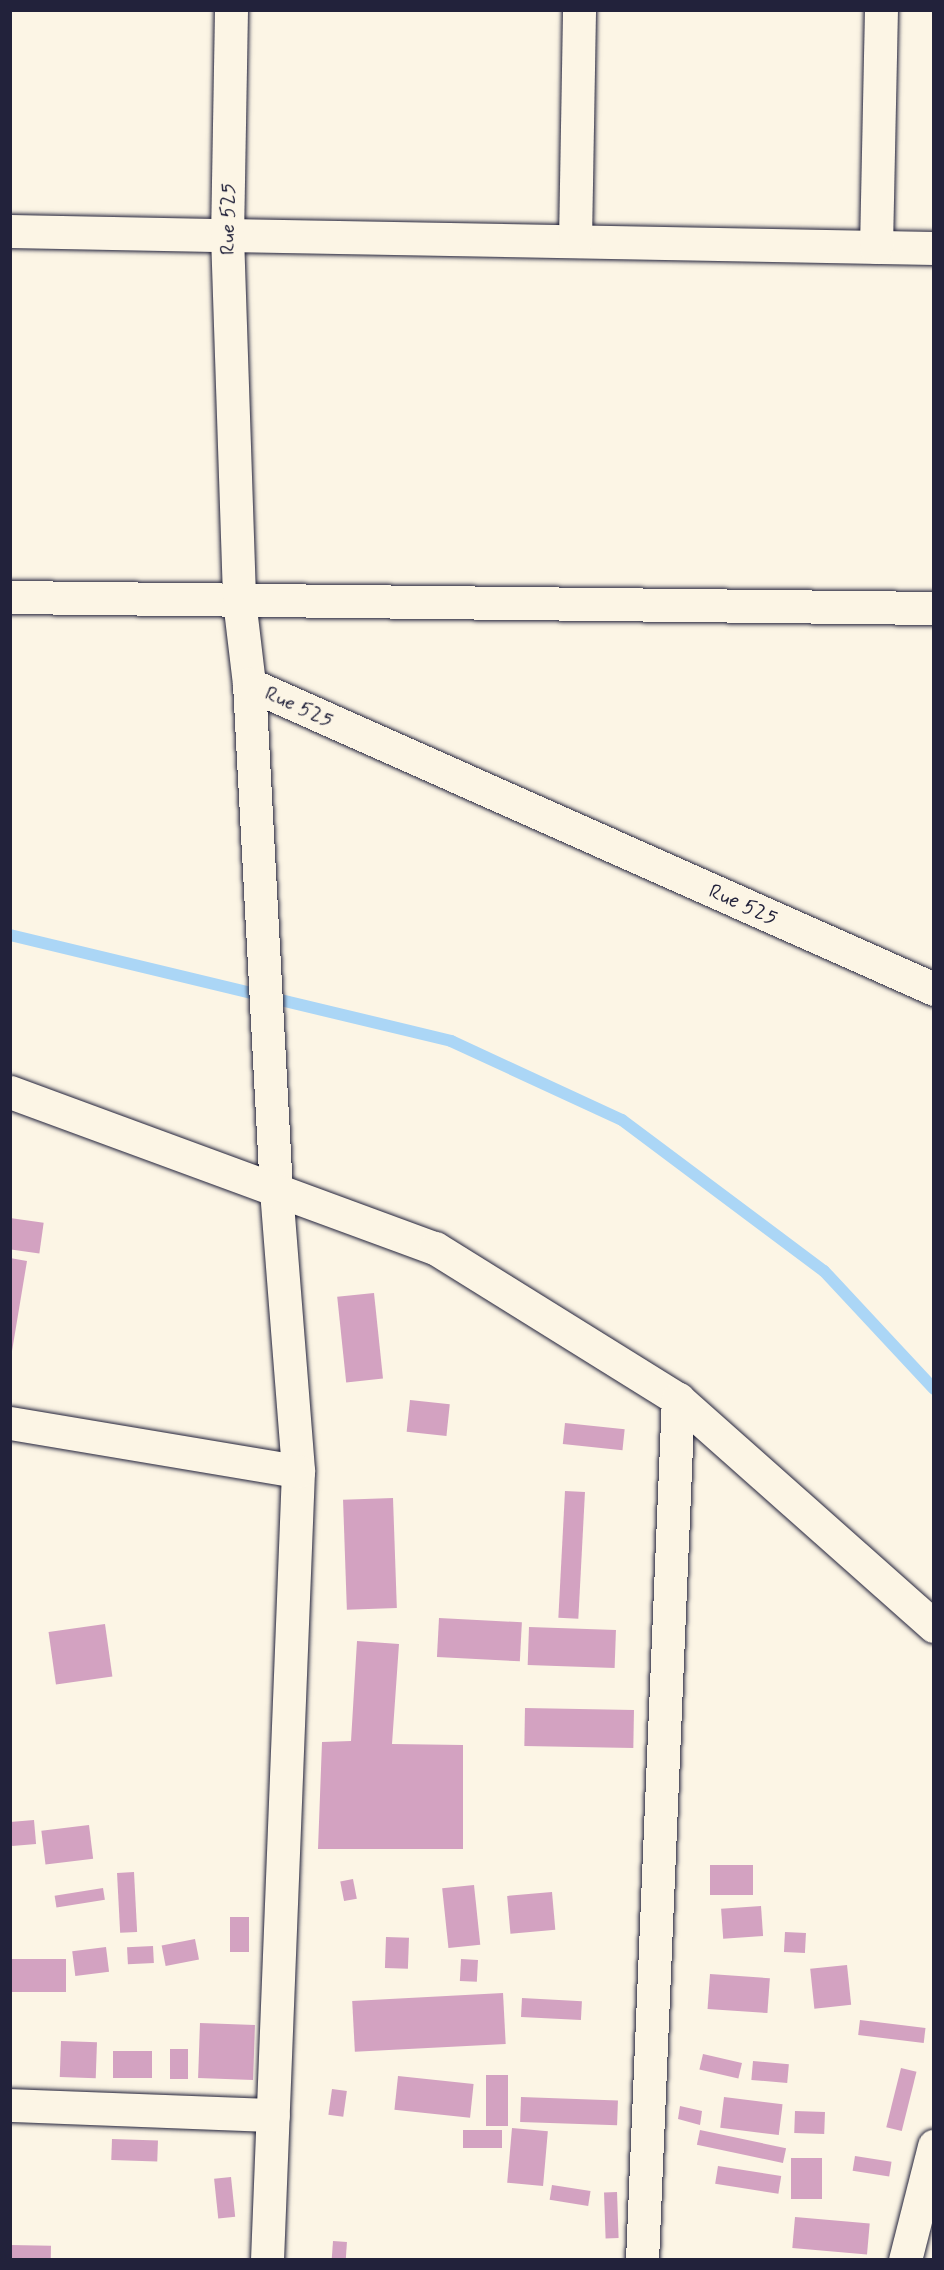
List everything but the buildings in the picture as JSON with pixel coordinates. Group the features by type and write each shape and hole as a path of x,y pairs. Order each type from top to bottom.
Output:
{"street":[{"name":"Rue 525","path":"231,10 227,235 238,600 249,684 933,989"},
{"path":"575,242 579,10"},
{"path":"876,247 881,10"},
{"path":"10,231 933,248"},
{"path":"10,597 933,608"},
{"path":"249,684 276,1190 298,1471 267,2259"},
{"path":"10,1092 435,1248 678,1399 933,1626"},
{"path":"642,2259 678,1399"},
{"path":"10,1424 298,1471"},
{"path":"10,2105 273,2115"},
{"path":"905,2259 933,2146"}],"waterway":[{"path":"10,935 451,1041 622,1120 824,1271 934,1389"}]}
